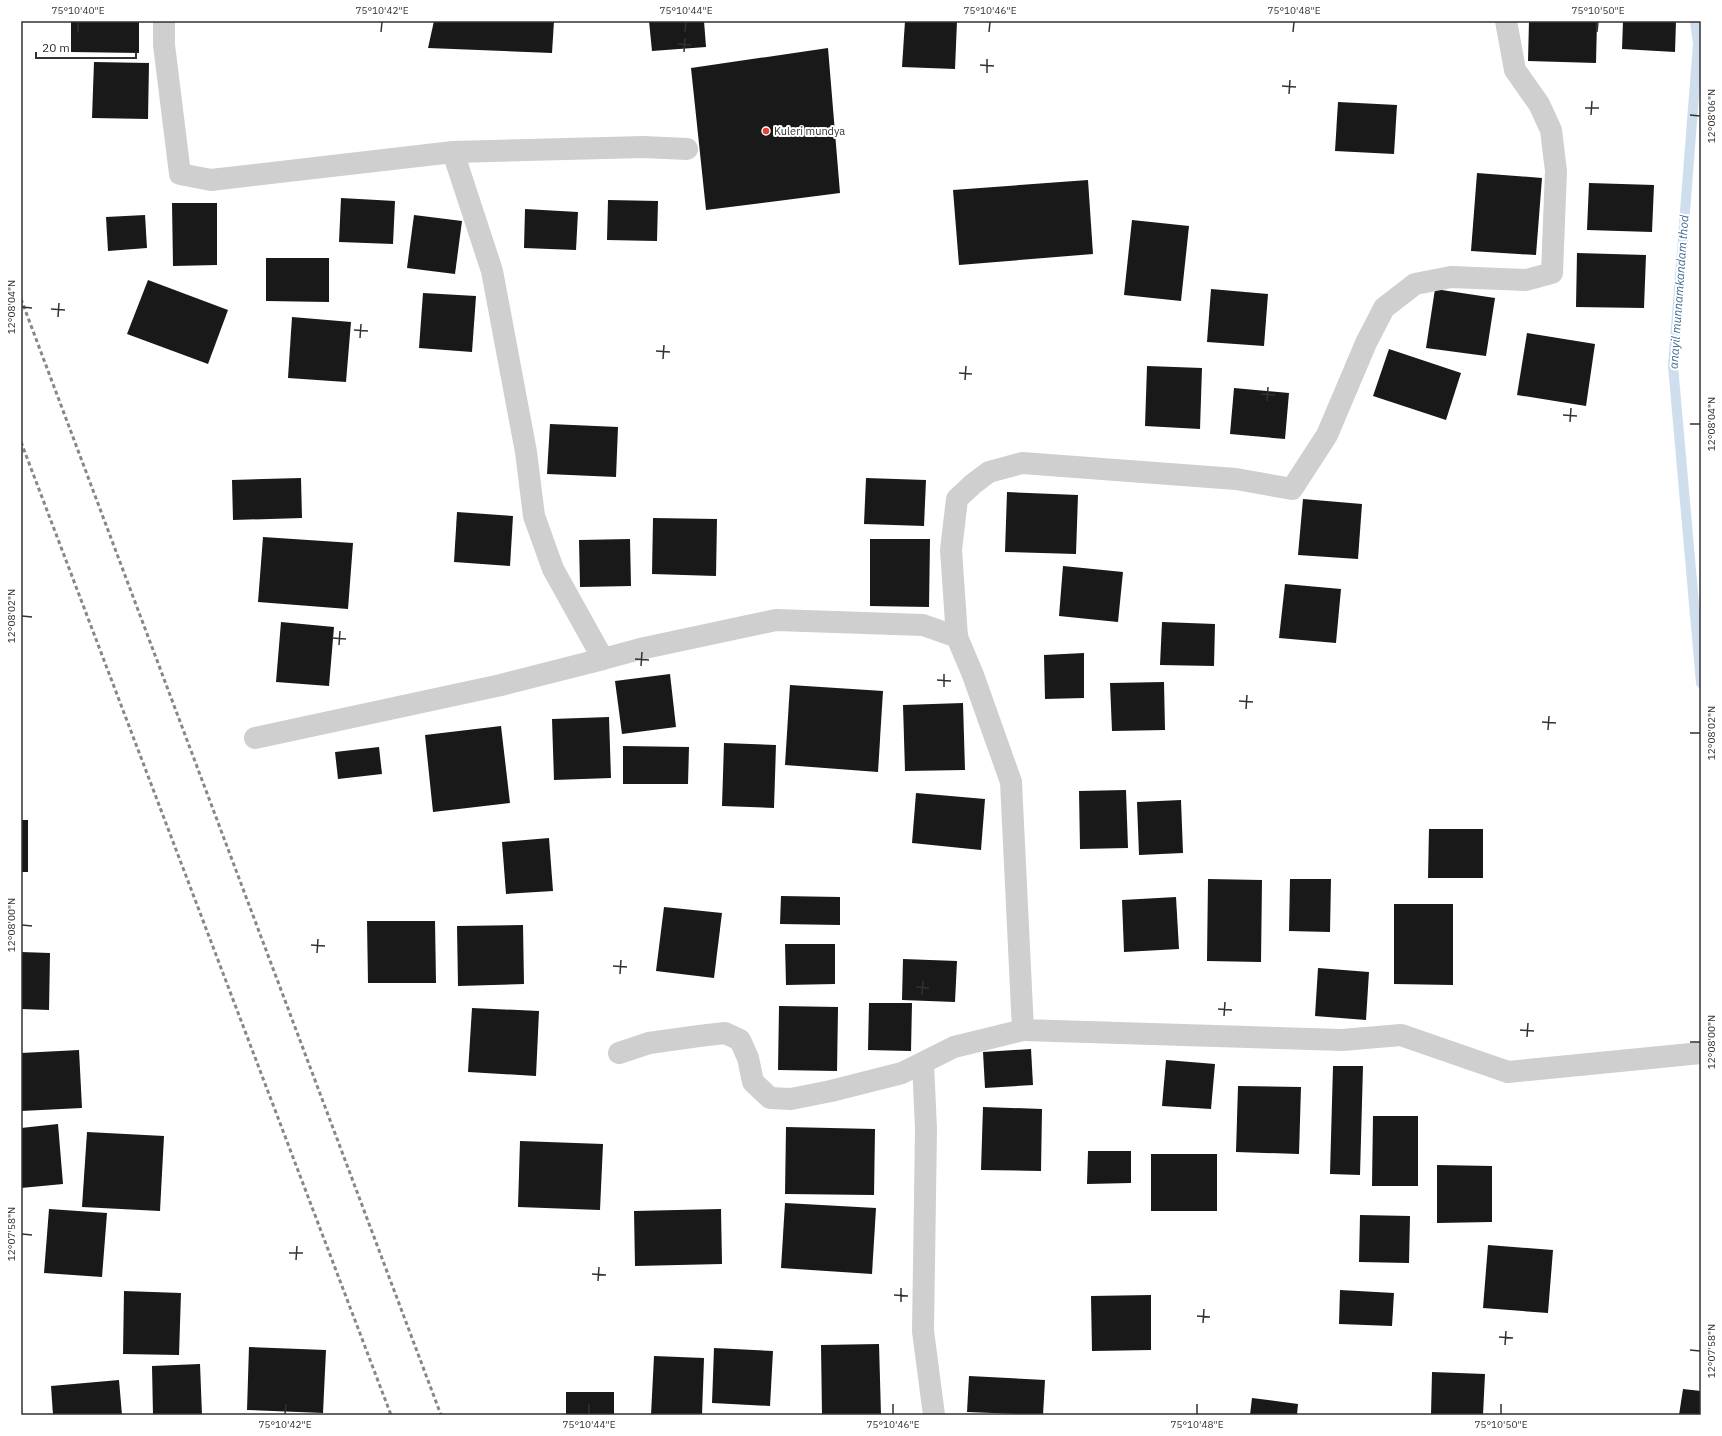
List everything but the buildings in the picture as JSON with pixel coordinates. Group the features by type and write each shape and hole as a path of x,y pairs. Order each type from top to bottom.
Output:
{"street":[{"path":"164,21 164,45 180,174 211,180 453,152 542,148 644,147 687,149"},
{"path":"1023,1030 1010,782 973,675 957,637 951,550 957,499 990,472 1022,463 1236,479 1292,489 1327,435 1366,343 1384,308 1415,284 1451,277 1526,280 1552,273 1556,170 1551,130 1539,104 1515,70 1506,21"},
{"path":"453,152 492,271 526,452 534,516 553,569 603,659"},
{"path":"255,738 501,684 640,649 776,620 923,625 957,637"},
{"path":"619,1053 649,1044 725,1033 740,1040 748,1058 753,1082 770,1098 791,1099 831,1091 902,1073 954,1047 1023,1030 1342,1040 1401,1035 1508,1072 1701,1053"},
{"path":"922,1063 926,1129 923,1331 934,1415"}],"waterway":[{"name":"anayil munnamkandam thod","path":"1695,21 1698,44 1673,366 1701,683"}],"railway":[{"path":"21,299 441,1415"},
{"path":"21,442 391,1415"}],"place":[{"name":"Kuleri mundya","path":"766,131"}]}
